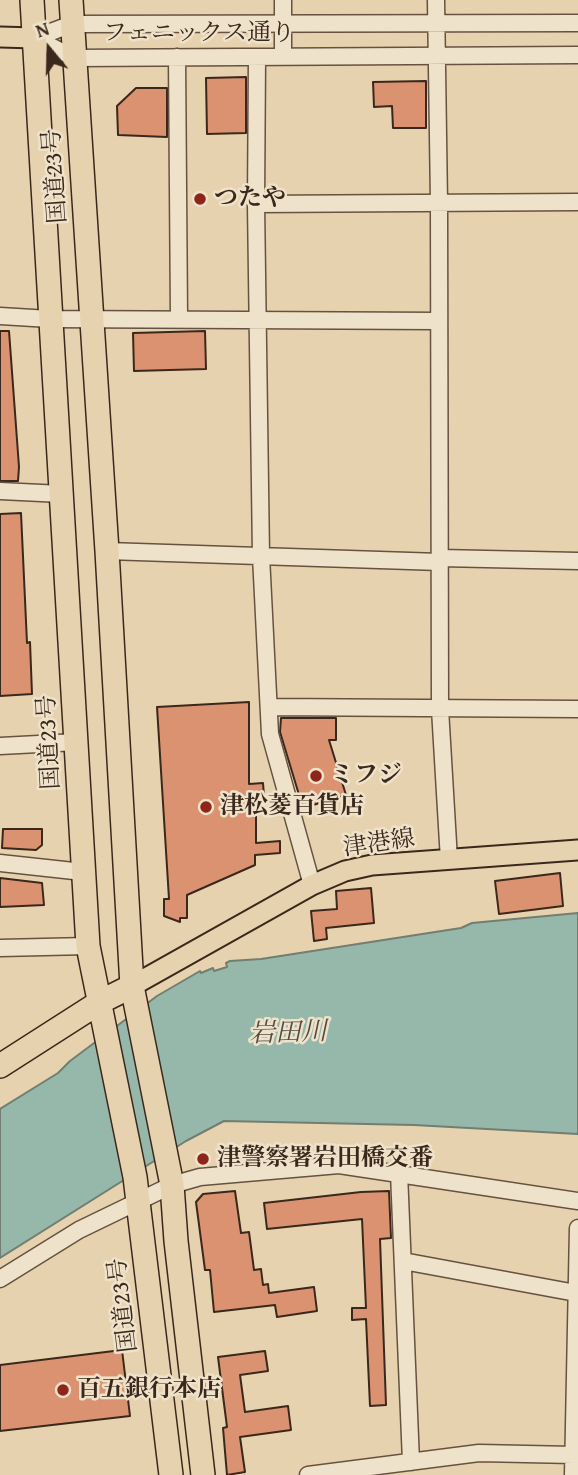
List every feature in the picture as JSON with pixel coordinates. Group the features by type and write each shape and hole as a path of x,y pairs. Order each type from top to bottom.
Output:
{"highway":[{"name":"国道23号","path":"32,0 88,946 135,1177 171,1475"},
{"name":"国道23号","path":"71,0 133,994 169,1177 203,1475"},
{"path":"0,1066 100,1007 133,994"}],"main road":[{"path":"0,37 35,38"},
{"name":"津港線","path":"133,994 312,885 345,871 372,866 578,850"}],"street":[{"path":"283,0 283,57"},
{"path":"436,0 440,709 449,860"},
{"name":"フェニックス通り","path":"35,38 72,24 578,23"},
{"name":"フェニックス通り","path":"35,38 74,58 578,55"},
{"path":"177,57 180,319"},
{"path":"257,57 256,204 261,555 270,734 312,885"},
{"path":"256,204 578,202"},
{"path":"0,316 50,319 438,321"},
{"path":"0,491 62,494"},
{"path":"107,551 578,561"},
{"path":"269,707 578,709"},
{"path":"0,746 77,742"},
{"path":"0,863 83,872"},
{"path":"0,948 88,946"},
{"path":"0,1279 79,1230 138,1201 169,1177 200,1177 339,1165 578,1201"},
{"path":"399,1173 411,1462"},
{"path":"573,1475 578,1228"},
{"path":"403,1261 576,1293"},
{"path":"308,1475 349,1473 478,1453 573,1455"}],"water":[{"name":"岩田川","path":"578,913 578,1134 414,1125 224,1121 186,1141 0,1258 0,1109 58,1073 70,1061 157,996 200,971 201,973 213,968 214,971 227,967 226,963 230,961 261,959 461,928 472,923"}],"building":[{"path":"246,77 246,133 207,134 206,78"},
{"path":"426,81 426,128 393,128 392,106 374,107 373,82"},
{"path":"136,88 167,88 167,137 118,135 117,106"},
{"path":"0,331 9,331 18,481 0,481"},
{"path":"205,331 206,369 134,371 133,333"},
{"path":"21,513 32,694 0,696 0,514"},
{"path":"249,702 249,784 263,783 265,809 256,810 256,843 280,841 280,853 255,855 255,865 187,895 187,918 180,918 180,922 164,916 164,899 169,899 157,707"},
{"path":"281,718 336,718 336,740 329,740 346,795 303,808 280,732"},
{"path":"3,829 42,829 42,845 36,850 2,848"},
{"path":"560,873 563,906 499,914 495,881"},
{"path":"0,878 42,883 44,905 0,907"},
{"path":"371,888 374,923 326,928 327,939 314,941 311,911 337,909 336,891"},
{"path":"235,1191 241,1233 249,1232 254,1270 261,1269 263,1285 268,1284 269,1293 314,1287 317,1311 277,1317 275,1305 214,1312 210,1270 205,1270 196,1202 203,1194"},
{"path":"389,1191 391,1238 380,1239 386,1405 370,1406 366,1319 352,1320 352,1308 366,1308 362,1219 267,1229 264,1203"},
{"name":"百五銀行本店","path":"122,1350 130,1416 0,1431 0,1365"},
{"path":"265,1351 268,1371 240,1375 245,1412 288,1406 291,1430 240,1437 245,1472 227,1475 223,1428 227,1427 218,1357"}],"place":[{"name":"つたや","path":"200,199"},
{"name":"ミフジ","path":"316,776"},
{"name":"津松菱百貨店","path":"206,807"},
{"name":"津警察署岩田橋交番","path":"203,1159"},
{"name":"百五銀行本店","path":"63,1390"}]}
